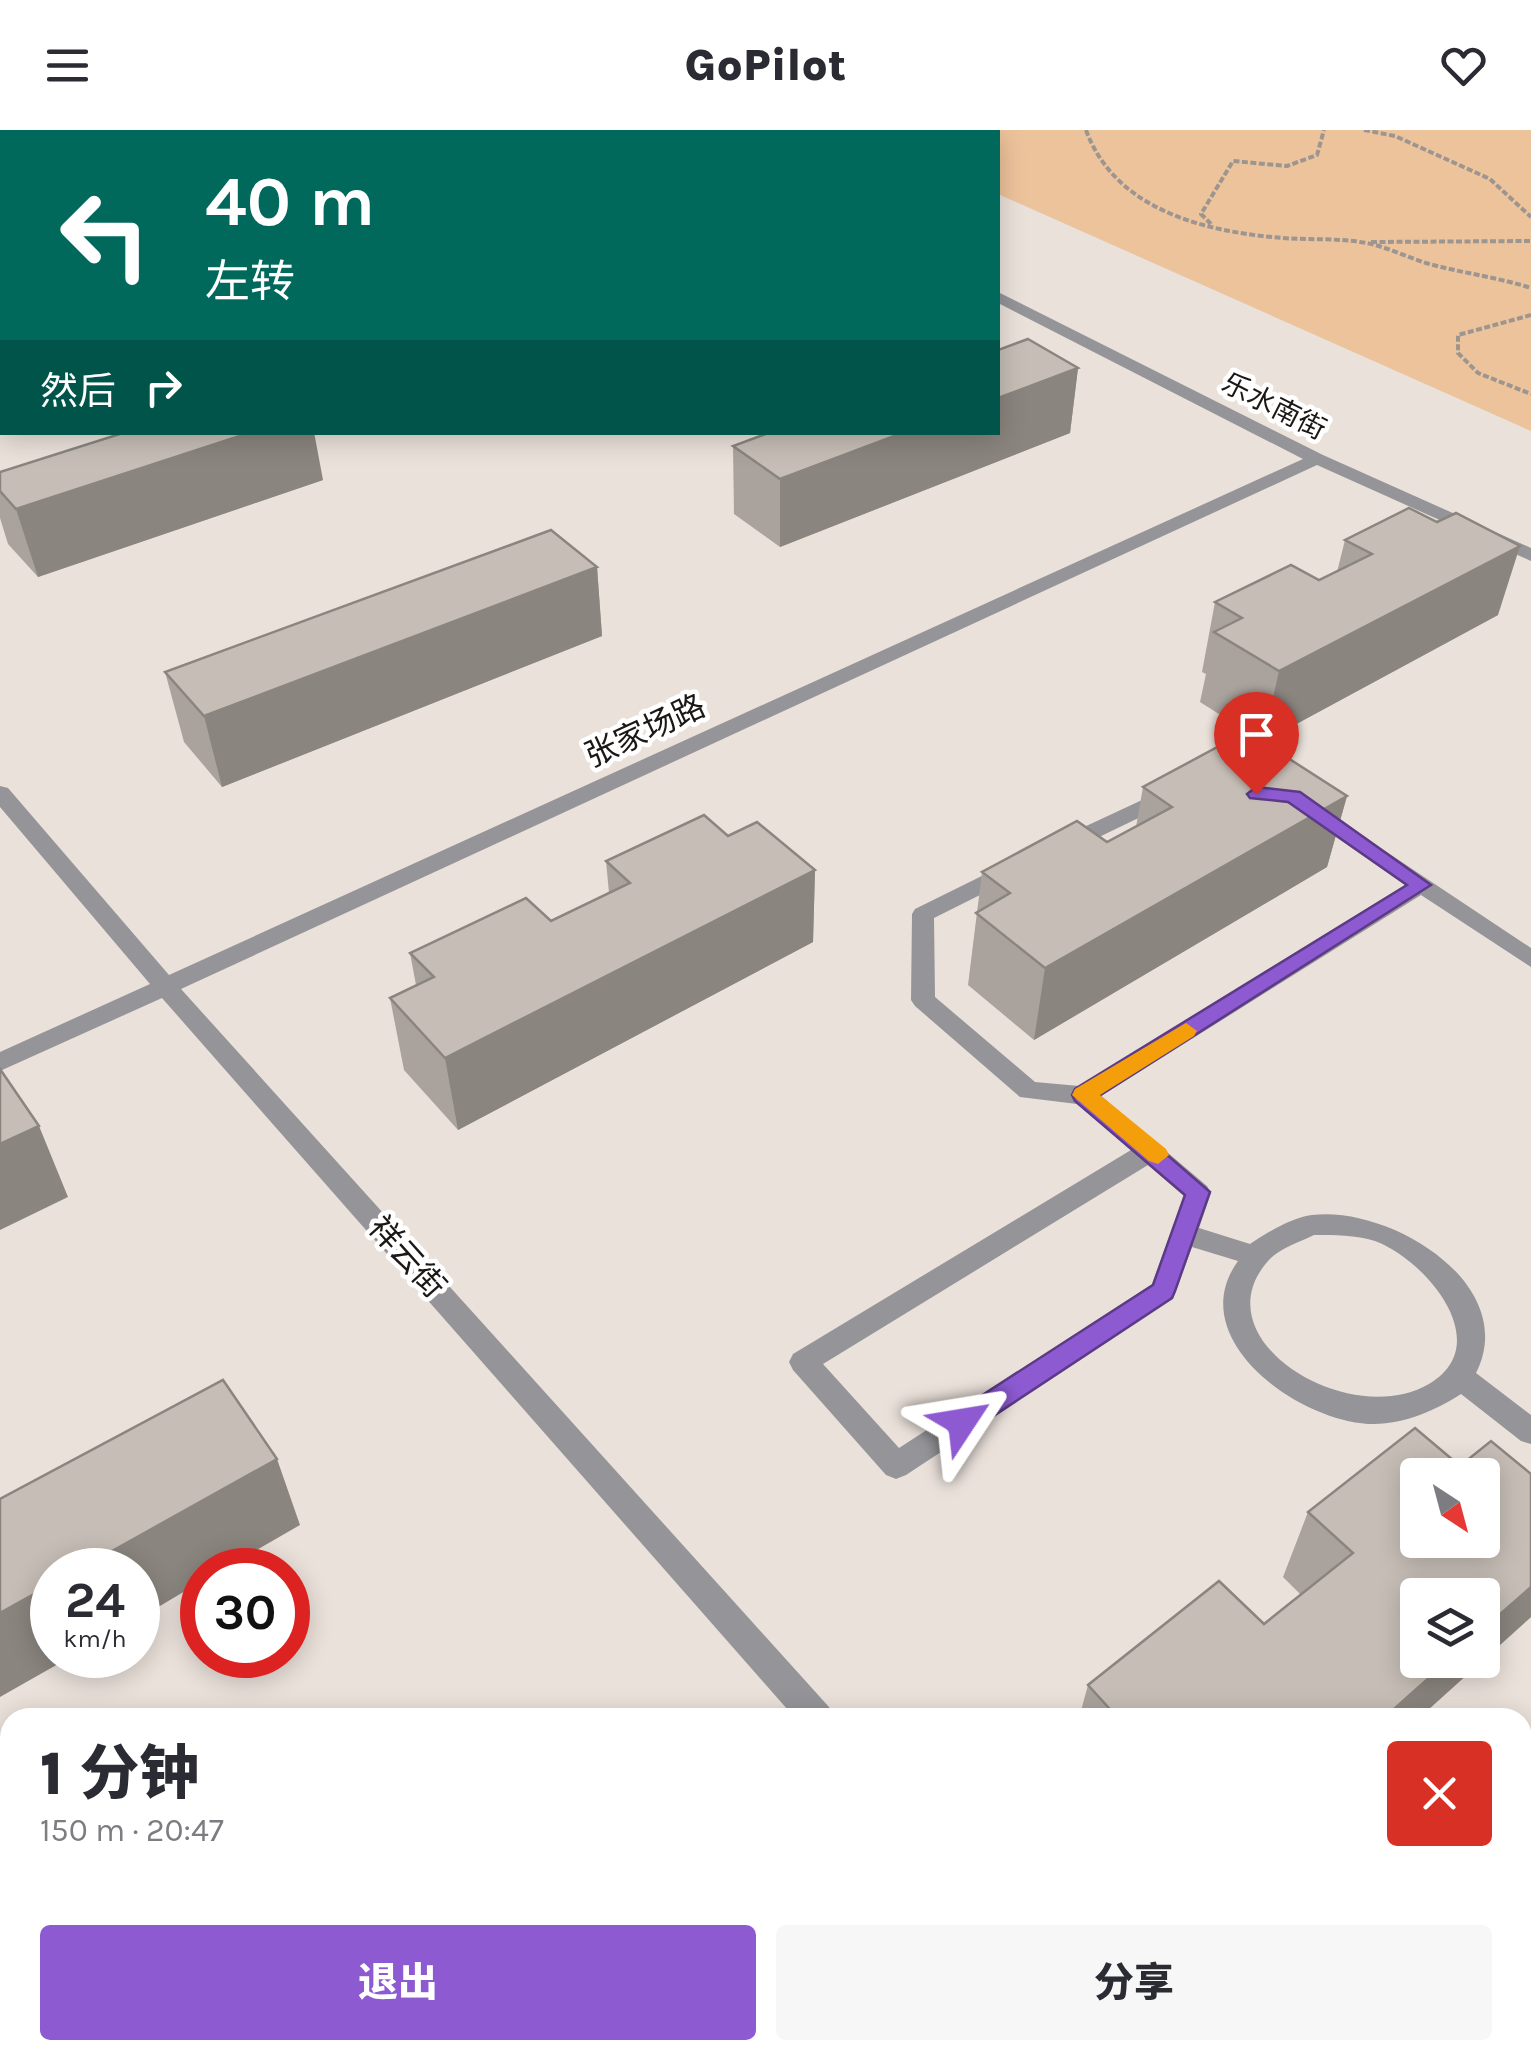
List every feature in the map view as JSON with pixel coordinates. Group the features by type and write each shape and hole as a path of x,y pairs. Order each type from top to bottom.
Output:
{"street":[{"name":"乐水南街","path":"1000,298 1317,459 1531,555"},
{"name":"张家场路","path":"0,1062 1317,459"},
{"path":"1152,1150 803,1362 896,1466 1163,1291 1198,1192 1152,1150 1083,1095 1028,1091 923,1000 923,914 1184,787 1202,789"},
{"name":"祥云街","path":"0,793 166,987 809,1708"},
{"path":"1293,796 1531,959"},
{"path":"1083,1095 1421,885"},
{"path":"1311,1225 1350,1225 1377,1232 1425,1256 1452,1283 1469,1314 1472,1347 1459,1376 1437,1396 1406,1409 1369,1412 1331,1405 1296,1390 1266,1366 1246,1338 1235,1310 1237,1282 1251,1254 1277,1235 1311,1225"},
{"path":"1183,1234 1251,1254"},
{"path":"1459,1376 1531,1432"}],"path":[{"path":"1086,130 1098,166 1137,197 1177,218 1269,237 1365,242 1531,241"},
{"path":"1212,225 1201,214 1233,161 1286,166 1316,155 1324,130"},
{"path":"1364,130 1395,136 1490,179 1531,217"},
{"path":"1365,242 1431,264 1497,276 1531,288"},
{"path":"1531,315 1458,335 1458,353 1478,373 1531,394"}],"shaded area":[{"path":"1000,130 1531,130 1531,431 1000,195"}],"building":[{"path":"1028,339 1078,368 1000,397 1000,349"},
{"path":"117,435 243,435 16,509 0,491 0,472"},
{"path":"763,435 897,435 780,479 733,446"},
{"path":"1409,508 1437,522 1456,513 1520,546 1279,671 1214,632 1242,618 1215,602 1291,565 1319,580 1372,554 1345,540"},
{"path":"551,530 597,567 204,716 165,672"},
{"path":"1223,744 1253,764 1277,751 1347,796 1045,968 976,913 1010,893 982,872 1077,821 1107,842 1172,807 1143,787"},
{"path":"704,815 728,836 757,822 815,870 445,1058 390,998 434,977 410,953 526,898 551,921 630,883 606,861"},
{"path":"0,1069 39,1126 0,1144"},
{"path":"223,1380 277,1459 117,1548 30,1548 30,1596 0,1613 0,1499"},
{"path":"1415,1428 1451,1458 1400,1458 1400,1558 1500,1558 1500,1458 1470,1458 1491,1441 1531,1474 1531,1587 1500,1614 1500,1578 1400,1578 1400,1678 1429,1678 1395,1708 1109,1708 1088,1685 1219,1581 1264,1624 1353,1553 1308,1512"}],"slow traffic":[{"path":"1158,1155 1083,1095 1186,1031"}],"route":[{"path":"962,1422 1163,1291 1198,1192 1083,1095 1421,885 1293,796 1256,794"}]}
